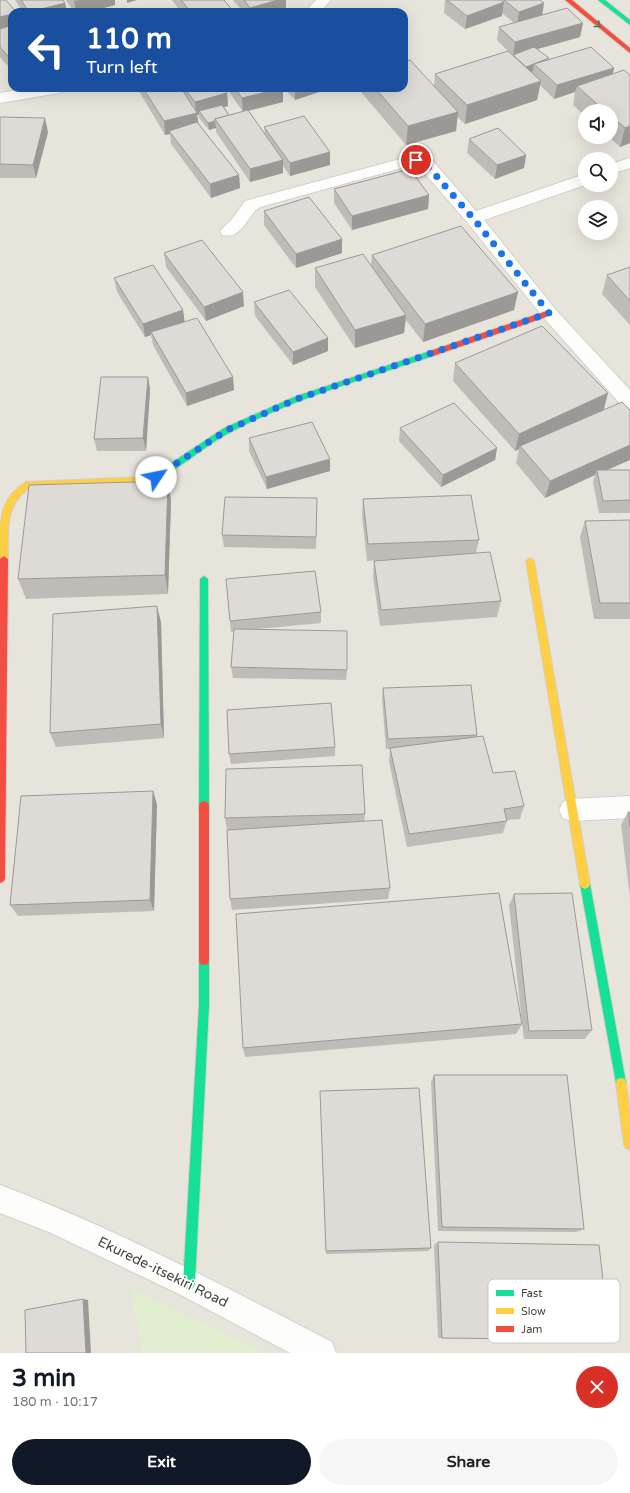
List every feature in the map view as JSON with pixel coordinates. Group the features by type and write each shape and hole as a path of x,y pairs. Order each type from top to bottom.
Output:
{"street":[{"path":"316,8 324,0"},
{"path":"568,0 630,51"},
{"path":"601,0 630,23"},
{"path":"0,98 35,92"},
{"path":"228,231 238,223 251,205 265,200 404,162 416,160 426,164 473,218 549,313 630,402"},
{"path":"618,167 630,163"},
{"path":"473,218 578,181"},
{"path":"0,878 4,534 7,502 11,495 19,488 29,484 142,481 156,477 227,430 297,399 549,313"},
{"path":"530,560 571,810 620,1075 630,1144"},
{"path":"189,1284 204,1005 204,579"},
{"path":"571,810 630,807"},
{"name":"Ekurede-itsekiri Road","path":"0,1199 56,1220 189,1284 321,1353"}],"shaded area":[{"path":"0,0 630,0 630,1353 0,1353"}],"green space":[{"path":"131,1288 264,1353 142,1353"}],"building":[{"path":"0,0 6,0 13,8 8,8 8,15 0,17"},
{"path":"21,0 63,0 65,3 45,8 26,8"},
{"path":"181,0 224,0 231,8 188,8"},
{"path":"244,0 278,0 250,8"},
{"path":"447,0 501,0 504,2 467,16"},
{"path":"504,0 540,0 544,3 519,12"},
{"path":"567,8 583,23 515,42 499,27"},
{"path":"8,26 8,56 0,47 0,29"},
{"path":"534,47 549,58 526,67 513,55"},
{"path":"591,47 614,68 557,85 534,64"},
{"path":"508,51 541,81 467,105 435,74"},
{"path":"408,60 410,60 458,112 408,126 378,92 408,92"},
{"path":"624,70 630,75 630,126 625,128 618,122 618,104 597,104 577,86"},
{"path":"146,92 184,92 197,113 164,121"},
{"path":"187,92 227,93 195,102"},
{"path":"238,92 267,92 242,98"},
{"path":"222,105 229,115 215,119 215,121 208,123 199,111"},
{"path":"248,110 283,160 250,169 215,119"},
{"path":"304,116 330,152 290,163 264,127"},
{"path":"0,117 45,118 33,165 0,164"},
{"path":"197,122 239,175 210,184 169,131"},
{"path":"498,128 526,155 497,165 469,139"},
{"path":"410,169 429,195 352,216 334,189"},
{"path":"309,197 342,239 296,254 264,211"},
{"path":"461,226 518,292 425,324 372,255"},
{"path":"202,240 243,292 204,307 164,253"},
{"path":"363,254 406,315 355,330 315,268"},
{"path":"153,265 183,310 143,324 114,278"},
{"path":"630,267 630,301 607,275"},
{"path":"289,290 328,338 293,352 254,302"},
{"path":"197,318 233,377 186,393 151,332"},
{"path":"542,326 608,393 519,434 455,363"},
{"path":"101,377 148,377 143,438 94,439"},
{"path":"622,402 630,410 630,445 550,481 520,446"},
{"path":"454,403 497,448 443,475 400,428"},
{"path":"312,422 330,459 266,477 249,438"},
{"path":"597,470 630,470 630,500 603,501"},
{"path":"168,481 165,575 18,579 29,485"},
{"path":"471,495 479,540 368,544 363,499"},
{"path":"225,497 317,498 316,537 222,535"},
{"path":"630,520 630,603 600,603 585,521"},
{"path":"490,552 501,601 381,610 374,561"},
{"path":"315,571 321,612 230,621 226,579"},
{"path":"157,606 161,724 50,733 53,614"},
{"path":"234,629 347,631 347,670 231,667"},
{"path":"471,685 477,735 388,739 383,688"},
{"path":"331,703 335,747 229,754 227,710"},
{"path":"483,736 493,773 515,771 524,806 504,809 507,821 409,834 390,748"},
{"path":"362,765 365,814 225,818 226,769"},
{"path":"153,791 150,900 10,905 21,796"},
{"path":"628,812 630,812 630,827"},
{"path":"382,820 390,888 230,899 227,830"},
{"path":"499,893 522,1024 243,1048 236,914"},
{"path":"572,893 592,1030 529,1031 514,894"},
{"path":"434,1075 567,1075 584,1229 442,1227"},
{"path":"419,1088 431,1248 326,1251 320,1091"},
{"path":"438,1242 599,1245 603,1279 488,1279 488,1339 442,1338"},
{"path":"83,1299 86,1353 26,1353 25,1310"}],"traffic: fast":[{"path":"601,0 630,23"},
{"path":"145,480 156,477 227,430 297,399 433,353"},
{"path":"204,579 204,805"},
{"path":"585,884 621,1083"},
{"path":"189,1284 204,1005 204,960"}],"traffic: slow":[{"path":"4,559 4,527 8,506 20,490 29,484 145,480"},
{"path":"530,561 585,884"},
{"path":"621,1083 630,1144"}],"traffic: jam":[{"path":"568,0 630,51"},
{"path":"433,353 549,313"},
{"path":"0,878 4,559"},
{"path":"204,805 204,960"}],"route":[{"path":"156,477 227,430 297,399 549,313 473,218 426,164 416,160"}]}
